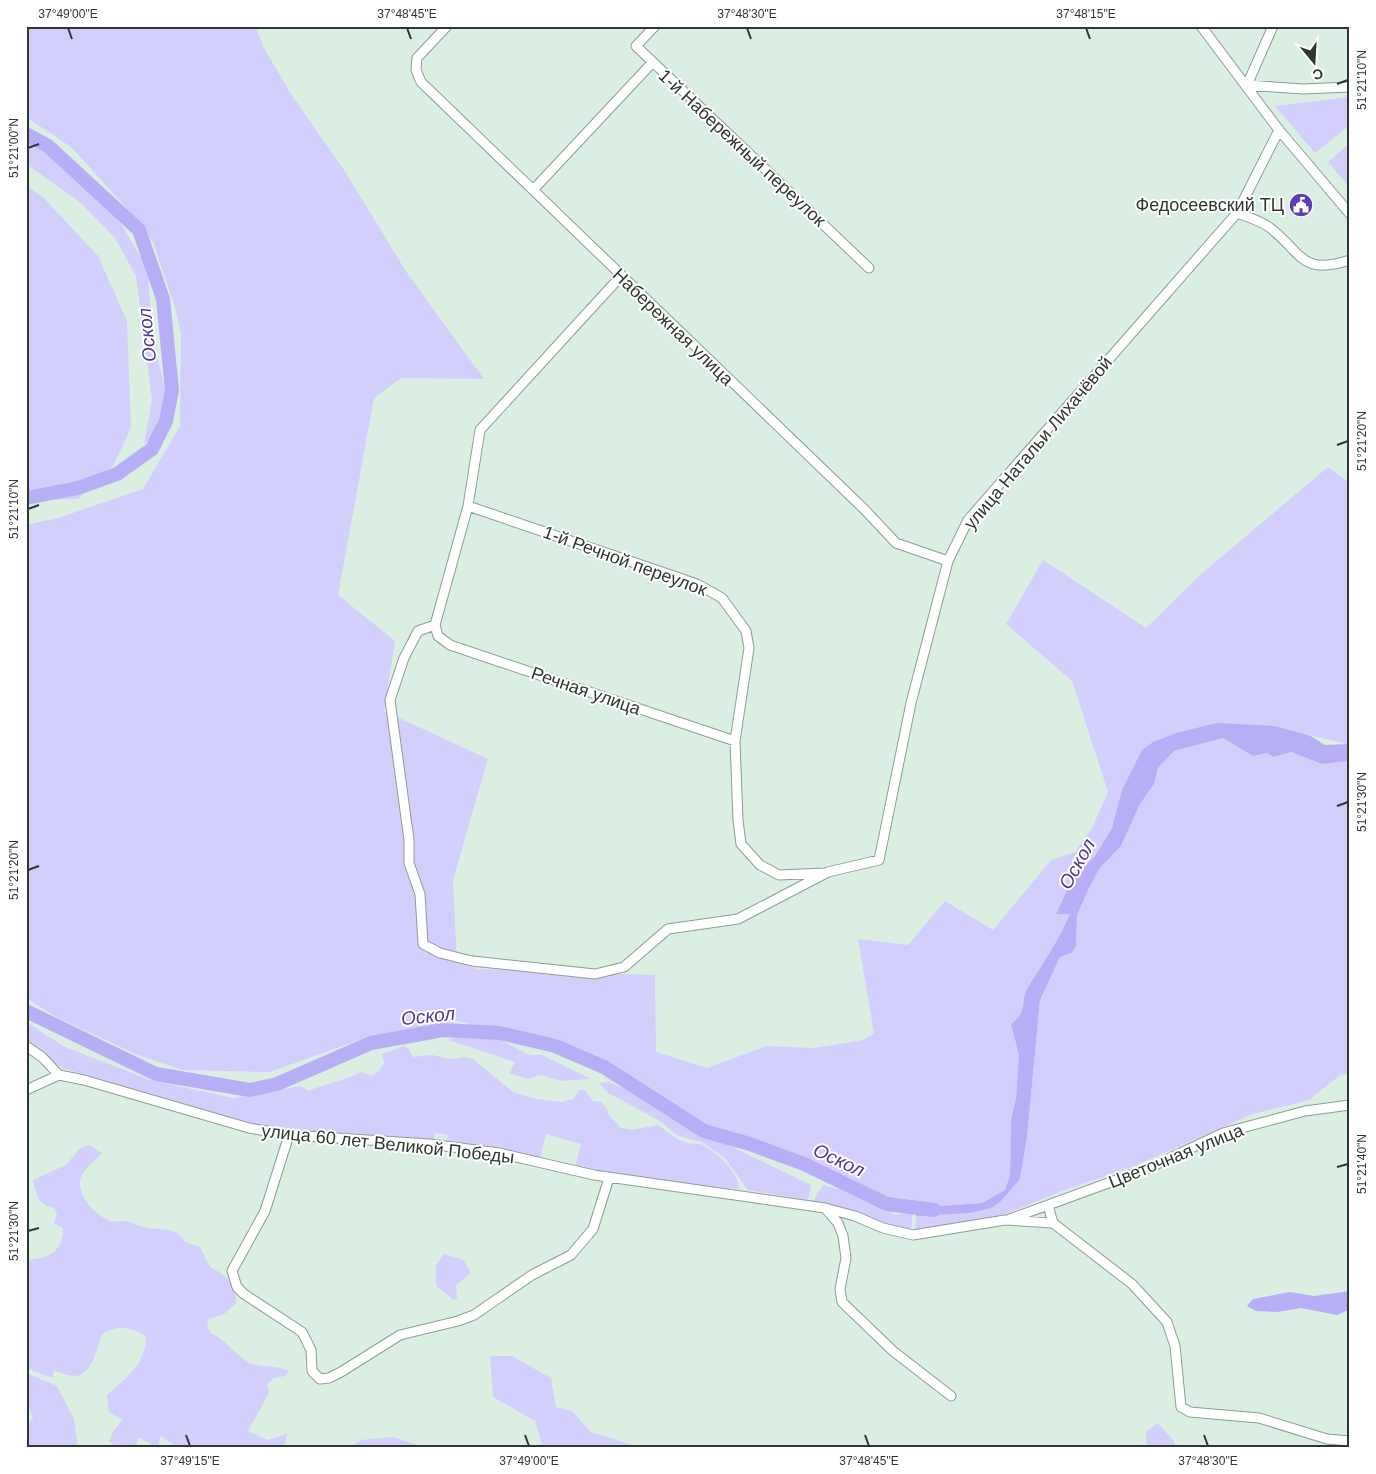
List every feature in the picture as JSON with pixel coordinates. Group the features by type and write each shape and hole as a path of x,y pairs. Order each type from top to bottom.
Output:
{"street":[{"name":"Набережная улица","path":"448,26 417,58 416,70 421,82 620,277 864,509 896,542 948,561"},
{"name":"1-й Набережный переулок","path":"655,26 636,46 652,64 869,268"},
{"path":"1201,26 1279,130 1350,214"},
{"path":"1247,85 1273,26"},
{"path":"533,190 652,64"},
{"path":"1247,85 1303,90 1350,87"},
{"name":"улица Натальи Лихачёвой","path":"828,872 879,860 911,703 948,561 968,520 1237,214 1279,130"},
{"path":"1237,214 1267,226 1299,257 1314,265 1331,266 1350,260"},
{"path":"620,277 480,430 468,506 435,625 418,631 404,658 390,700 409,840 409,863 420,894 424,944 440,954 472,961 595,974 624,967 668,929 738,919 828,872"},
{"name":"1-й Речной переулок","path":"468,506 697,584 722,598 746,631 750,648 735,741 738,820 741,844 760,866 779,875 828,872"},
{"name":"Речная улица","path":"435,625 438,636 450,644 735,741"},
{"path":"26,1046 42,1057 59,1075 26,1090"},
{"name":"улица 60 лет Великой Победы","path":"59,1075 84,1080 249,1128 289,1135 430,1144 499,1153 609,1178 825,1208 855,1216 883,1228 913,1235 1005,1220 1053,1223"},
{"name":"Цветочная улица","path":"1005,1220 1149,1168 1223,1133 1305,1111 1350,1105"},
{"path":"289,1135 265,1210 232,1271 237,1287 244,1294 302,1332 311,1350 312,1371 320,1379 329,1378 341,1372 400,1335 458,1321 474,1315 532,1275 571,1255 593,1229 609,1178"},
{"path":"1048,1205 1053,1223 1132,1284 1167,1322 1175,1346 1180,1407 1190,1412 1259,1418 1327,1439 1350,1441"},
{"path":"825,1208 838,1224 843,1236 846,1258 840,1289 842,1302 893,1351 952,1396"}],"shaded area":[{"path":"26,26 255,26 265,50 291,94 346,173 407,273 484,379 401,378 374,398 338,595 395,641 384,711 488,759 453,880 457,963 478,969 655,975 656,1052 707,1068 767,1046 814,1048 863,1040 874,1033 858,939 908,945 945,901 993,930 1051,860 1075,852 1092,828 1108,792 1072,681 1006,624 1043,560 1146,628 1201,574 1328,467 1350,483 1350,745 1275,726 1176,733 1122,790 1112,828 1095,856 1072,879 1056,914 1071,913 1025,993 1020,1015 1011,1024 1019,1055 1016,1098 1011,1120 1010,1175 1005,1190 982,1203 940,1206 917,1203 887,1204 804,1164 750,1144 704,1131 604,1067 555,1046 458,1021 359,1040 270,1072 183,1070 138,1055 58,1018 26,998 26,525 58,518 143,489 180,426 181,334 175,307 153,242 122,203 71,147 26,117"},
{"path":"1350,97 1350,125 1315,153 1275,106"},
{"path":"26,139 37,144 73,174 121,224 147,267 153,338 166,393 160,428 144,445 152,399 136,276 115,238 81,203 26,164"},
{"path":"1350,143 1350,188 1328,162"},
{"path":"26,186 43,197 98,256 127,321 131,428 113,466 78,499 42,500 26,506"},
{"path":"1217,723 1275,726 1309,735 1325,745 1349,744 1350,761 1322,764 1291,752 1273,757 1267,753 1253,756 1223,738 1174,751 1158,768 1154,784 1140,804 1121,846 1099,869 1077,915 1076,946 1072,953 1060,957 1040,1000 1027,1137 1020,1179 1002,1200 992,1208 970,1213 916,1216 917,1203 940,1206 982,1203 1005,1190 1010,1175 1011,1120 1016,1098 1019,1055 1011,1024 1020,1015 1025,993 1056,942 1070,914 1056,914 1072,879 1095,856 1112,828 1122,790 1142,750 1153,742 1176,733"},
{"path":"1223,738 1253,756 1267,753 1273,757 1291,752 1322,764 1350,761 1350,1074 1340,1075 1309,1100 1253,1114 1132,1167 1067,1189 983,1223 915,1232 916,1216 970,1213 992,1208 1020,1179 1027,1137 1040,1000 1060,957 1073,953 1076,945 1077,915 1089,888 1099,869 1121,846 1140,804 1154,784 1158,768 1174,751"},
{"path":"26,1022 65,1047 150,1080 233,1098 301,1086 308,1091 361,1072 372,1076 378,1072 384,1063 382,1054 404,1046 409,1049 413,1057 432,1055 451,1059 465,1057 473,1059 513,1092 537,1099 561,1102 573,1099 579,1090 585,1090 593,1101 601,1102 606,1107 609,1115 621,1128 632,1130 658,1125 681,1141 700,1144 713,1151 726,1163 735,1176 739,1189 702,1186 575,1168 581,1144 546,1134 540,1158 471,1144 447,1142 448,1135 435,1133 434,1141 315,1134 265,1127 62,1068 26,1043"},
{"path":"461,1034 477,1038 497,1038 529,1055 542,1055 591,1079 561,1081 541,1075 528,1079 509,1073 515,1062 448,1040"},
{"path":"608,1082 637,1093 702,1132 811,1185 808,1200 748,1190 725,1158 701,1142 678,1136 660,1121 608,1093 599,1083"},
{"path":"89,1145 102,1153 85,1170 80,1180 82,1194 91,1207 110,1221 125,1221 150,1228 172,1231 182,1237 185,1242 200,1247 210,1267 221,1273 233,1285 236,1296 236,1303 224,1314 209,1319 207,1326 212,1334 250,1363 289,1371 285,1376 274,1378 267,1384 269,1393 248,1431 268,1440 287,1434 284,1448 178,1448 161,1436 157,1448 139,1437 135,1448 117,1448 109,1441 114,1430 123,1420 109,1412 107,1395 128,1376 144,1353 145,1335 134,1330 118,1328 102,1334 90,1366 80,1375 72,1376 54,1371 53,1378 26,1368 26,1260 41,1258 53,1253 60,1243 63,1228 54,1223 57,1214 54,1208 41,1202 33,1180 66,1165 80,1148"},
{"path":"823,1185 859,1192 895,1215 913,1211 911,1233 812,1203"},
{"path":"444,1254 464,1260 471,1273 456,1285 457,1298 454,1300 436,1286 436,1265"},
{"path":"1350,1291 1350,1309 1337,1315 1301,1308 1277,1312 1256,1311 1247,1306 1253,1299 1290,1292 1314,1296"},
{"path":"490,1356 512,1356 551,1378 556,1407 572,1411 591,1432 630,1444 628,1448 539,1448 542,1445 535,1421 493,1397"},
{"path":"26,1373 57,1386 74,1419 78,1448 26,1448 26,1427 33,1418 26,1399"},
{"path":"1158,1423 1174,1441 1175,1448 1147,1448 1146,1432"},
{"path":"393,1437 427,1448 350,1448 361,1440"}],"waterway":[{"name":"Оскол","path":"26,134 48,146 139,230 163,299 172,390 166,421 152,449 117,474 78,488 26,498"},
{"name":"Оскол","path":"26,1011 156,1074 250,1090 277,1084 371,1043 443,1030 500,1033 555,1046 604,1067 704,1131 750,1144 804,1164 887,1204 934,1210"}],"place":[{"name":"Федосеевский ТЦ","path":"1301,205"}]}
